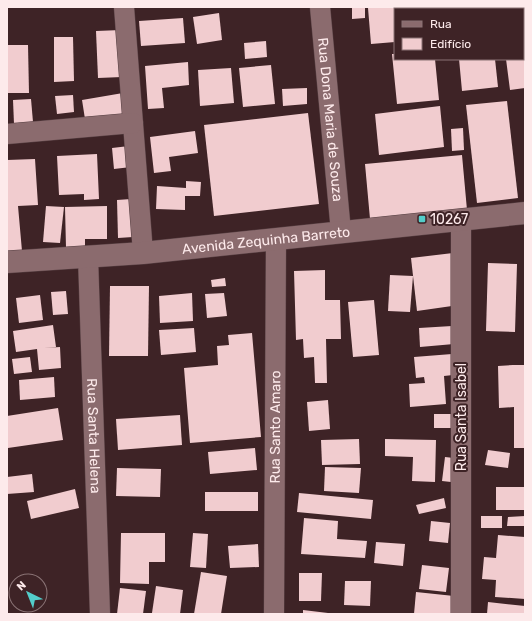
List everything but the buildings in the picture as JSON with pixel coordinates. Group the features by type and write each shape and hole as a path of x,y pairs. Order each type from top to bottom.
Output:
{"main road":[{"name":"Avenida Zequinha Barreto","path":"7,262 143,253 525,214"}],"street":[{"path":"124,7 143,253"},
{"name":"Rua Dona Maria de Souza","path":"320,7 340,232"},
{"path":"7,134 133,123"},
{"name":"Rua Santa Isabel","path":"461,614 462,220"},
{"name":"Rua Santo Amaro","path":"274,614 276,239"},
{"name":"Rua Santa Helena","path":"88,257 100,614"}],"place":[{"name":"10267","path":"422,219"}]}
